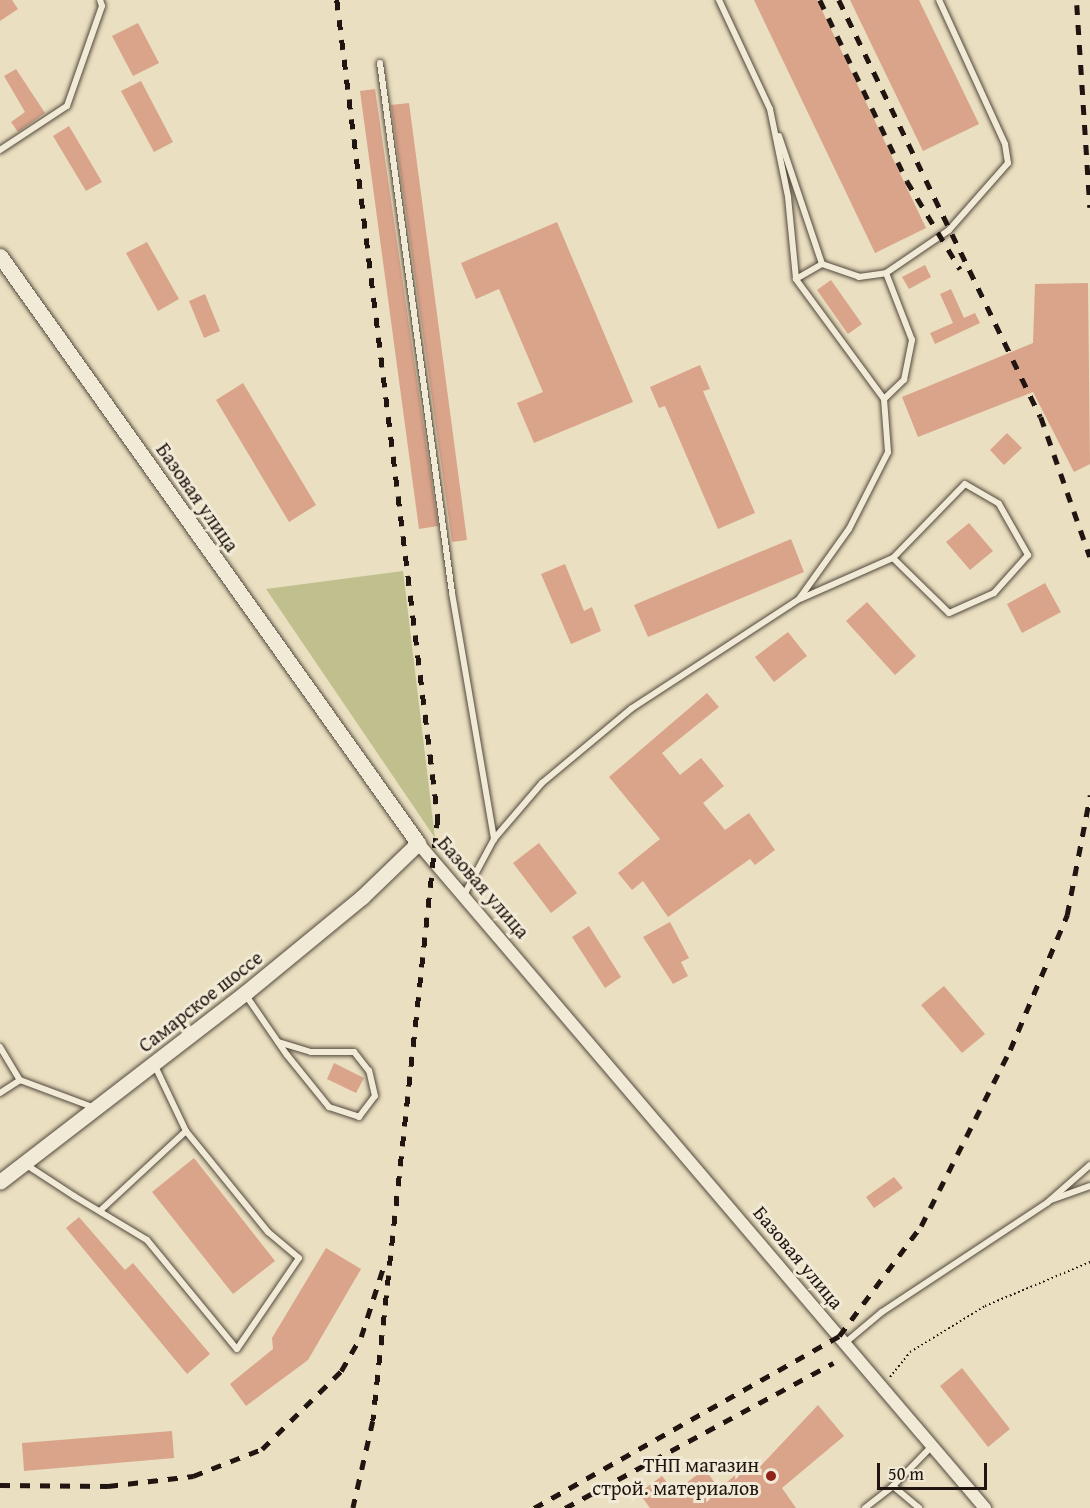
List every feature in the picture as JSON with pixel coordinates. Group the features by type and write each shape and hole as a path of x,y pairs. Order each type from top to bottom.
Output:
{"street":[{"name":"Базовая улица","path":"0,256 418,843 985,1508"},
{"name":"Самарское шоссе","path":"0,1182 245,993 362,897 418,843"}],"lane":[{"path":"0,150 67,106 102,6 99,0"},
{"path":"719,0 770,109 822,264"},
{"path":"796,279 822,264 859,277 886,273 949,230 1008,163 1005,144 939,0"},
{"path":"380,63 452,593 494,839"},
{"path":"770,109 788,197 796,279 884,399 888,452 849,529 800,599"},
{"path":"884,399 903,380 912,340 886,273"},
{"path":"464,895 494,839 542,783 632,708 800,599 893,558 965,484 999,504 1028,555 994,592 949,613 893,558"},
{"path":"245,993 278,1042 328,1107 359,1117 375,1096 369,1071 354,1052 311,1052 278,1042"},
{"path":"0,1047 20,1080 96,1108"},
{"path":"24,1163 147,1240 237,1349 299,1258 268,1232 186,1131 154,1064"},
{"path":"0,1093 20,1080"},
{"path":"100,1211 186,1131"},
{"path":"845,1343 882,1311 1048,1202 1090,1165"},
{"path":"1048,1202 1090,1186"},
{"path":"865,1508 893,1486 933,1445"},
{"path":"893,1486 919,1508"}],"path":[{"path":"882,1386 910,1352 985,1306 1090,1262"}],"green space":[{"path":"403,571 435,838 266,589"}],"building":[{"path":"0,0 12,0 18,9 0,21"},
{"path":"754,0 817,0 926,228 875,253"},
{"path":"850,0 919,0 979,124 923,151"},
{"path":"138,23 159,63 133,76 112,36"},
{"path":"16,69 45,113 18,132 11,122 25,112 4,76"},
{"path":"141,81 173,142 154,152 121,91"},
{"path":"375,89 438,526 419,529 360,91"},
{"path":"409,103 467,540 452,542 391,105"},
{"path":"69,126 102,182 86,191 53,136"},
{"path":"557,222 633,402 534,443 517,403 543,392 499,289 476,299 461,263"},
{"path":"147,242 179,299 158,311 126,253"},
{"path":"925,265 931,277 909,289 902,277"},
{"path":"831,280 862,324 848,334 817,290"},
{"path":"1088,283 1090,464 1074,472 1033,392 918,437 902,397 1033,343 1035,284"},
{"path":"951,289 964,318 975,313 980,323 935,344 930,333 953,323 940,294"},
{"path":"205,294 220,331 204,338 189,301"},
{"path":"700,365 710,389 703,391 755,513 718,529 665,406 659,408 650,387"},
{"path":"243,383 316,505 289,522 216,400"},
{"path":"1007,433 1022,448 1004,465 990,450"},
{"path":"969,523 993,551 970,570 946,542"},
{"path":"791,539 804,572 648,637 634,605"},
{"path":"565,564 584,611 592,607 601,631 571,644 541,574"},
{"path":"1045,583 1061,612 1022,633 1007,604"},
{"path":"867,602 916,656 895,675 846,621"},
{"path":"788,632 807,656 774,682 755,657"},
{"path":"707,693 719,707 662,753 680,775 701,758 724,786 703,803 725,830 749,813 775,850 755,865 750,859 668,917 643,881 632,890 618,873 660,839 609,777"},
{"path":"539,843 577,893 551,913 513,863"},
{"path":"670,922 689,958 681,962 688,976 673,984 643,937"},
{"path":"589,926 621,977 605,988 572,937"},
{"path":"944,986 985,1034 962,1053 921,1005"},
{"path":"334,1063 364,1078 356,1093 327,1079"},
{"path":"194,1158 275,1261 233,1294 152,1192"},
{"path":"894,1177 903,1188 874,1208 866,1197"},
{"path":"79,1217 125,1270 133,1263 210,1354 187,1374 66,1228"},
{"path":"326,1248 361,1269 308,1360 246,1406 230,1384 273,1349 272,1338"},
{"path":"962,1368 1010,1429 988,1447 940,1386"},
{"path":"818,1405 844,1436 782,1488 796,1508 650,1508 639,1493 662,1476 674,1492 705,1469 719,1489 741,1470 752,1475"},
{"path":"172,1431 174,1458 24,1471 22,1443"}],"railway":[{"path":"337,0 438,818 373,1421 353,1508"},
{"path":"820,0 907,181 960,269"},
{"path":"839,0 1041,417 1090,557"},
{"path":"1077,5 1090,208"},
{"path":"534,1508 839,1336 921,1226 1010,1050 1067,915 1090,795"},
{"path":"0,1485 108,1486 193,1476 262,1449 341,1371 361,1337 384,1265"},
{"path":"565,1508 833,1363"}],"place":[{"name":"ТНП магазин строй. материалов","path":"771,1476"}]}
